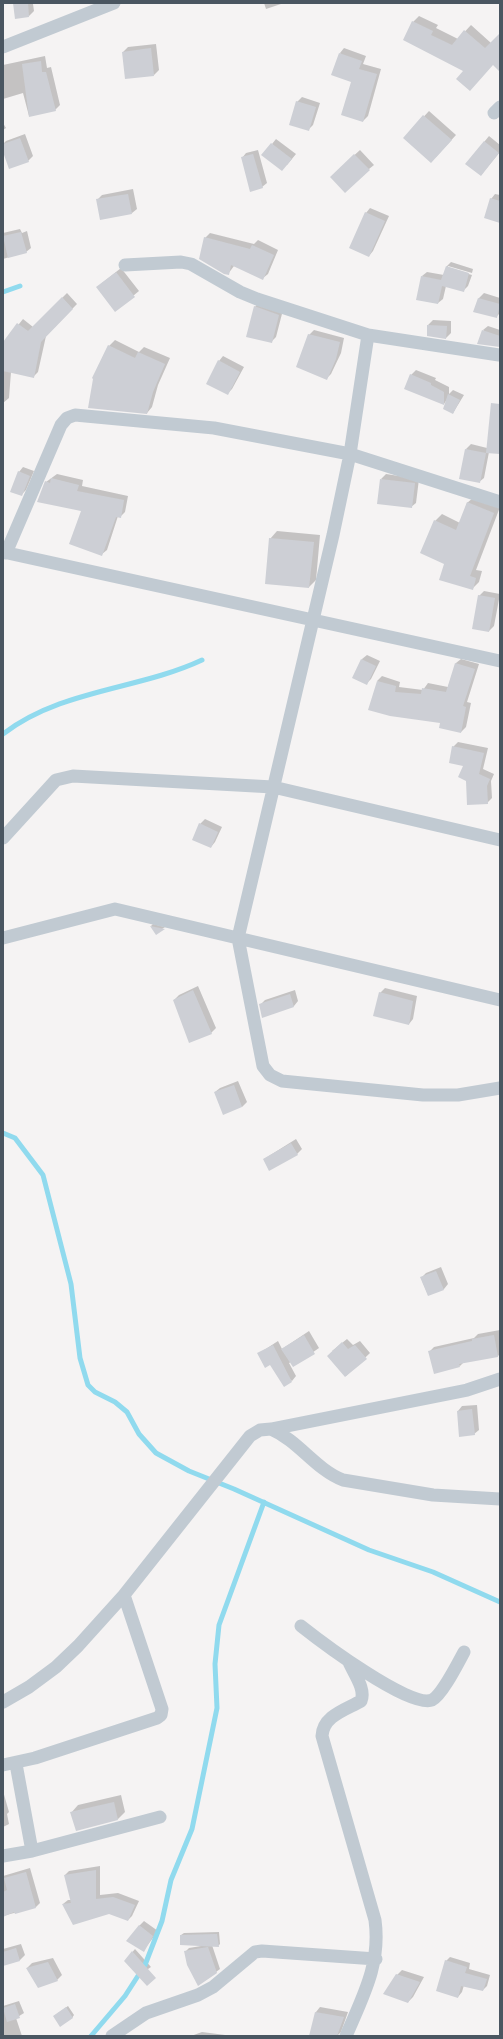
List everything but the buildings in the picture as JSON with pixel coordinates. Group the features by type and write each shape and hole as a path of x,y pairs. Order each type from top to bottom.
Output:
{"street":[{"path":"3,46 114,3"},
{"path":"125,265 181,262 191,264 240,292 368,335 498,355"},
{"path":"368,335 350,454 333,535 238,938 263,1066 270,1075 282,1081 423,1095 458,1095 500,1088"},
{"path":"500,502 350,454 214,428 74,415 67,418 61,425 5,552 500,661"},
{"path":"3,838 56,780 73,776 273,787 500,840"},
{"path":"3,938 115,909 500,1000"},
{"path":"3,1702 29,1687 56,1667 78,1646 124,1594 250,1436 260,1430 467,1390 500,1379"},
{"path":"271,1429 283,1434 332,1476 343,1480 433,1495 500,1499"},
{"path":"32,1851 9,1765 157,1718 161,1715 162,1709 124,1594"},
{"path":"301,1626 348,1662 409,1696 425,1701 437,1696 464,1652"},
{"path":"346,2036 372,1973 376,1959 378,1936 375,1920 322,1736 322,1728 326,1722 360,1701 363,1696 362,1690 348,1662"},
{"path":"3,1856 32,1851 160,1817"},
{"path":"112,2036 146,2012 198,1995 213,1987 255,1952 262,1951 376,1959"}],"waterway":[{"path":"3,292 20,286"},
{"path":"3,734 26,719 50,708 101,691 152,678 202,660"},
{"path":"3,1133 15,1138 43,1175 71,1284 80,1358 88,1385 95,1392 115,1402 127,1412 139,1434 156,1453 189,1471 234,1489 369,1550 433,1572 500,1602"},
{"path":"91,2036 125,1996 145,1965 162,1921 171,1880 192,1829 217,1708 215,1664 219,1625 264,1502"}]}
